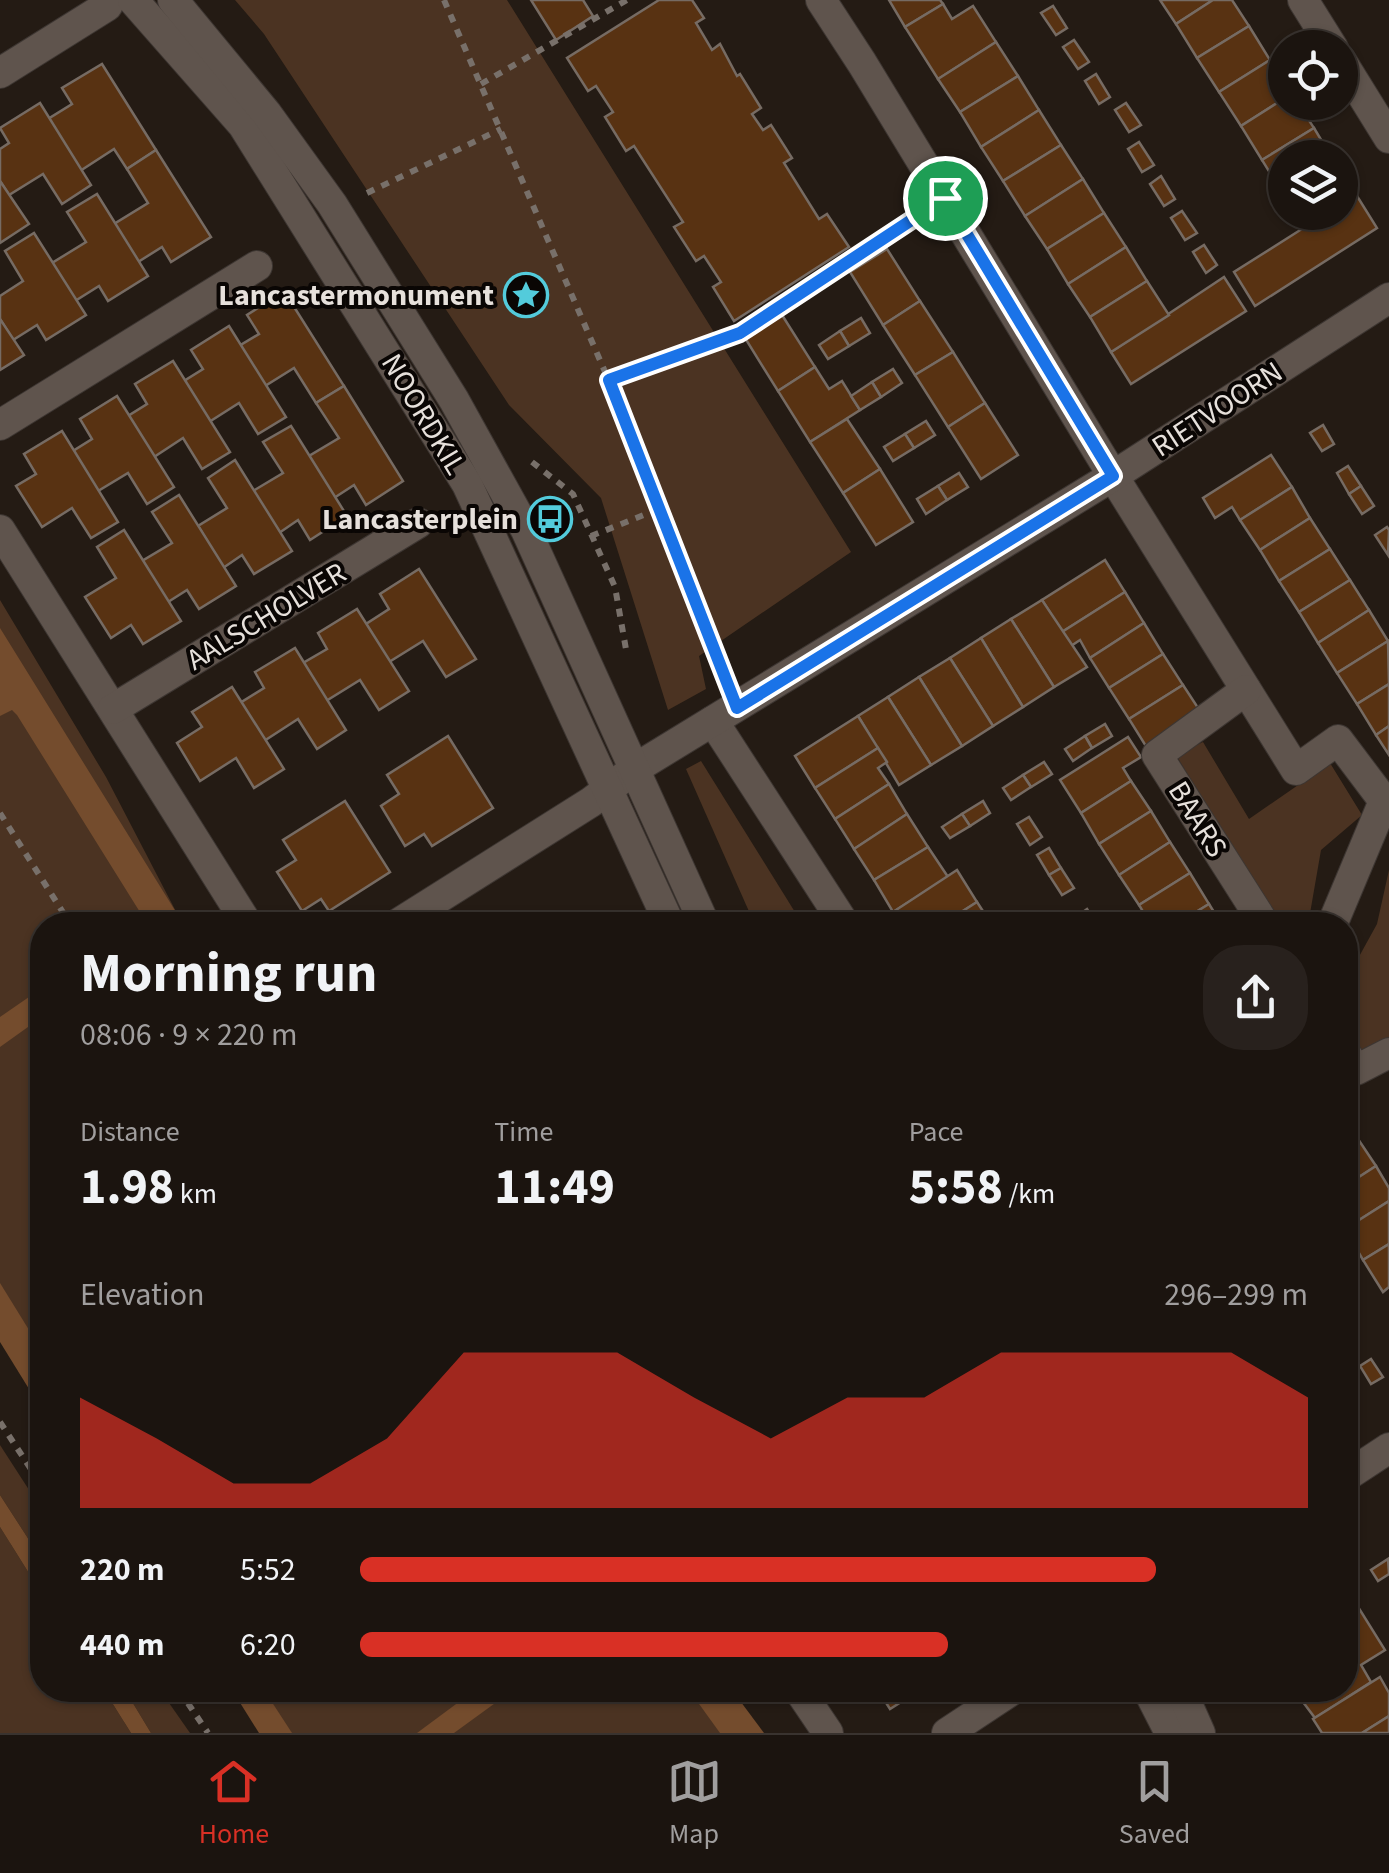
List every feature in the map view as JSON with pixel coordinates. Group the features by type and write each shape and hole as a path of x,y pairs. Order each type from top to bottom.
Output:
{"street":[{"path":"0,73 110,0"},
{"name":"NOORDKIL","path":"133,0 242,125 468,484 664,912"},
{"name":"NOORDKIL","path":"173,0 255,99 332,204 454,400 526,530 699,912"},
{"path":"821,0 1296,770 1338,740 1384,802 1337,912"},
{"path":"1303,0 1321,30"},
{"path":"1358,88 1389,138"},
{"path":"0,425 257,266"},
{"name":"RIETVOORN","path":"605,789 1113,476 1389,298"},
{"name":"AALSCHOLVER","path":"113,709 418,523"},
{"path":"0,530 240,912"},
{"name":"BAARS","path":"1246,690 1158,755 1256,912"},
{"path":"725,714 837,912"},
{"path":"417,912 591,802 605,789"},
{"path":"1358,1069 1389,1053"},
{"path":"1358,1468 1389,1448"},
{"path":"808,1702 828,1733"},
{"path":"947,1733 994,1702"},
{"path":"1154,1702 1170,1733"},
{"path":"1186,1702 1200,1733"}],"path":[{"path":"444,0 609,380 660,508 725,714"},
{"path":"482,84 627,0"},
{"path":"353,200 501,128"},
{"path":"609,380 740,333 945,198"},
{"path":"591,536 660,508"},
{"path":"0,813 63,912"},
{"path":"0,1422 30,1468"},
{"path":"187,1702 208,1733"}],"shaded area":[{"name":"Lancasterplein","path":"235,0 507,0 851,552 699,656 706,689 668,710 601,498 509,405 264,34"},
{"path":"0,600 106,777 176,912 30,912 30,1355 0,1310"},
{"path":"0,628 176,912 140,912 17,715 12,710 0,716"},
{"path":"1203,742 1249,819 1330,763 1362,815 1321,850 1310,912 1271,912 1176,755"},
{"path":"701,761 795,912 749,912 686,769"},
{"path":"1389,870 1389,1043 1365,1058 1358,1049 1358,958 1377,924"},
{"path":"30,996 30,1026 0,1047 0,1017"},
{"path":"0,1283 30,1332 30,1391 0,1342"},
{"path":"0,1445 30,1491 30,1541 0,1495"},
{"path":"0,1495 30,1541 30,1575 0,1527"},
{"path":"0,1527 30,1575 30,1702 112,1702 131,1733 0,1733"},
{"path":"112,1702 132,1702 151,1733 131,1733"},
{"path":"132,1702 168,1702 190,1733 151,1733"},
{"path":"240,1702 272,1702 292,1733 259,1733"},
{"path":"258,1702 701,1702 723,1733 277,1733"},
{"path":"459,1702 497,1702 454,1733 417,1733"},
{"path":"698,1702 741,1702 764,1733 720,1733"}],"building":[{"path":"531,0 583,0 593,16 556,40"},
{"path":"659,0 692,0 704,18 696,23 712,50 720,44 761,108 752,114 763,130 771,125 792,158 784,163 819,219 827,214 849,247 734,321 713,287 721,282 704,256 696,261 674,227 683,222 634,146 626,151 605,117 613,112 596,86 588,91 567,58"},
{"path":"889,0 940,0 943,4 905,27"},
{"path":"1160,0 1213,0 1176,24"},
{"path":"1213,0 1232,0 1249,26 1197,58 1176,24"},
{"path":"943,4 952,19 973,6 996,42 938,79 905,27"},
{"path":"1053,6 1067,28 1056,35 1041,13"},
{"path":"1249,26 1268,61 1219,92 1197,58"},
{"path":"1074,40 1089,62 1078,69 1063,47"},
{"path":"996,42 1018,76 960,112 938,79"},
{"path":"1268,61 1268,109 1241,126 1219,92"},
{"path":"102,64 156,150 127,169 114,149 80,171 48,119 72,104 62,88"},
{"path":"1096,74 1110,97 1099,104 1085,81"},
{"path":"1018,76 1039,110 981,147 960,112"},
{"path":"40,103 91,185 62,204 43,174 9,195 0,181 0,149 9,143 0,128"},
{"path":"1126,103 1141,125 1129,132 1115,110"},
{"path":"1268,109 1268,120 1309,120 1314,128 1294,140 1268,140 1268,156 1262,160 1241,126"},
{"path":"1039,110 1061,145 1003,181 981,147"},
{"path":"1314,128 1321,140 1294,140"},
{"path":"1139,142 1154,165 1142,172 1128,149"},
{"path":"1061,145 1083,179 1025,216 1003,181"},
{"path":"156,150 211,237 171,262 162,247 138,262 114,224 148,203 127,169"},
{"path":"1161,176 1175,199 1164,206 1150,184"},
{"path":"1083,179 1104,213 1047,249 1025,216"},
{"path":"0,181 29,224 0,243"},
{"path":"97,194 148,276 108,301 99,286 75,301 52,263 86,242 67,212"},
{"path":"1358,198 1377,228 1255,306 1234,272 1300,230 1358,230"},
{"path":"1182,211 1197,233 1185,240 1171,218"},
{"path":"1104,213 1126,247 1068,284 1047,249"},
{"path":"34,233 86,315 46,340 37,325 13,340 0,319 0,296 23,281 5,251"},
{"path":"1204,245 1217,265 1206,273 1193,252"},
{"path":"1126,247 1147,281 1090,317 1068,284"},
{"path":"887,249 920,301 883,325 850,272"},
{"path":"1224,277 1246,311 1131,384 1111,352"},
{"path":"1147,281 1169,315 1111,352 1090,317"},
{"path":"284,291 344,386 316,403 294,368 265,386 239,346 259,334 247,315"},
{"path":"920,301 953,352 915,375 883,325"},
{"path":"782,315 815,367 778,391 745,338"},
{"path":"861,318 870,333 849,346 840,331"},
{"path":"0,319 24,355 0,370"},
{"path":"229,326 286,417 258,434 239,403 209,422 184,381 203,369 191,350"},
{"path":"840,331 849,346 828,359 819,345"},
{"path":"953,352 985,403 948,427 915,375"},
{"path":"173,361 230,452 202,469 183,438 154,457 128,416 147,404 135,384"},
{"path":"815,367 829,389 842,381 860,410 810,442 778,391"},
{"path":"893,369 902,383 881,397 872,382"},
{"path":"872,382 881,397 860,410 851,396"},
{"path":"344,386 403,481 366,505 354,485 334,498 309,456 339,438 316,403"},
{"path":"117,396 174,487 147,504 128,473 98,491 73,451 92,439 80,419"},
{"path":"985,403 1018,455 981,479 948,427"},
{"path":"847,419 880,469 843,493 810,442"},
{"path":"926,421 935,435 914,448 905,434"},
{"path":"1323,425 1334,444 1322,451 1310,433"},
{"path":"291,426 347,516 310,540 298,520 279,533 253,491 283,473 263,442"},
{"path":"62,431 118,522 91,538 72,508 42,527 16,486 36,474 24,454"},
{"path":"905,434 914,448 893,461 884,447"},
{"path":"1271,455 1292,487 1240,520 1232,507 1215,518 1203,498"},
{"path":"235,460 292,551 254,574 242,555 223,568 198,526 227,508 208,478"},
{"path":"1348,466 1361,486 1349,494 1337,473"},
{"path":"880,469 913,522 876,545 843,493"},
{"path":"959,473 968,487 947,500 938,486"},
{"path":"938,486 947,500 926,514 917,499"},
{"path":"1361,486 1374,506 1362,514 1349,494"},
{"path":"1292,487 1310,518 1260,550 1240,520"},
{"path":"179,495 236,586 199,609 187,590 168,602 142,561 172,543 152,512"},
{"path":"1310,518 1330,549 1279,581 1260,550"},
{"path":"1387,527 1389,530 1388,555 1375,535"},
{"path":"124,530 181,621 143,644 131,625 111,638 85,597 116,578 97,547"},
{"path":"1330,549 1350,580 1299,612 1279,581"},
{"path":"1105,560 1125,592 1062,632 1042,600"},
{"path":"419,569 476,659 446,677 423,641 389,662 366,624 389,609 380,594"},
{"path":"1350,580 1369,610 1318,643 1299,612"},
{"path":"1125,592 1144,623 1090,658 1080,640 1071,646 1062,632"},
{"path":"1042,600 1087,667 1054,687 1011,619"},
{"path":"357,609 409,691 379,710 360,680 326,701 303,663 327,649 318,633"},
{"path":"1369,610 1388,641 1337,673 1318,643"},
{"path":"1011,619 1054,687 1023,707 981,638"},
{"path":"1144,623 1163,654 1109,688 1090,658"},
{"path":"981,638 1023,707 993,726 950,658"},
{"path":"1388,641 1389,684 1357,704 1337,673"},
{"path":"295,648 346,730 317,749 298,719 264,741 240,703 264,688 255,672"},
{"path":"1163,654 1183,685 1129,719 1109,688"},
{"path":"950,658 993,726 962,746 919,677"},
{"path":"919,677 962,746 931,765 888,697"},
{"path":"1389,684 1389,726 1376,735 1357,704"},
{"path":"1183,685 1204,717 1149,751 1129,719"},
{"path":"232,687 284,769 254,788 236,758 200,781 177,743 202,727 192,712"},
{"path":"888,697 931,765 899,785 858,716"},
{"path":"858,716 878,748 815,788 795,756"},
{"path":"1105,724 1112,736 1092,748 1085,736"},
{"path":"1389,726 1389,755 1376,735"},
{"path":"448,736 493,808 432,846 424,834 405,846 381,806 399,794 387,775"},
{"path":"1085,736 1092,748 1073,761 1065,749"},
{"path":"1128,737 1141,757 1123,768 1131,781 1081,813 1060,780"},
{"path":"878,748 887,762 878,768 889,784 835,819 815,788"},
{"path":"1044,762 1052,774 1031,787 1023,775"},
{"path":"1023,775 1031,787 1011,800 1003,788"},
{"path":"1131,781 1151,811 1099,844 1081,813"},
{"path":"889,784 907,814 854,849 835,819"},
{"path":"345,801 390,872 329,911 321,899 302,911 277,872 296,860 283,840"},
{"path":"983,801 990,813 970,826 962,814"},
{"path":"1151,811 1170,842 1119,875 1099,844"},
{"path":"907,814 928,847 874,880 854,849"},
{"path":"962,814 970,826 950,838 942,827"},
{"path":"1029,817 1042,837 1030,845 1017,824"},
{"path":"1170,842 1190,873 1139,905 1119,875"},
{"path":"928,847 948,877 893,912 874,880"},
{"path":"1049,848 1061,868 1049,875 1037,855"},
{"path":"1061,868 1074,888 1062,895 1049,875"},
{"path":"957,870 977,902 961,912 893,912"},
{"path":"1190,873 1209,904 1196,912 1143,912 1139,905"},
{"path":"977,902 984,912 961,912"},
{"path":"1209,904 1214,912 1196,912"},
{"path":"1358,1139 1376,1166 1358,1178"},
{"path":"1376,1166 1389,1188 1389,1201 1358,1221 1358,1178"},
{"path":"1389,1201 1389,1244 1363,1260 1358,1251 1358,1221"},
{"path":"1389,1244 1389,1287 1383,1292 1363,1260"},
{"path":"1371,1359 1383,1377 1371,1384 1360,1366"},
{"path":"1388,1559 1389,1574 1378,1581 1371,1570"},
{"path":"1358,1607 1385,1650 1361,1665 1371,1682 1358,1690"},
{"path":"1380,1677 1389,1693 1389,1716 1362,1733 1322,1733 1313,1719 1340,1702 1358,1702 1358,1691"},
{"path":"1303,1702 1340,1702 1315,1718"},
{"path":"1389,1716 1389,1733 1362,1733"}],"place":[{"name":"Lancastermonument","path":"526,295"},
{"name":"Lancasterplein","path":"550,519"}],"route":[{"path":"945,198 1113,476 737,708 609,380 740,333 945,198"}]}
